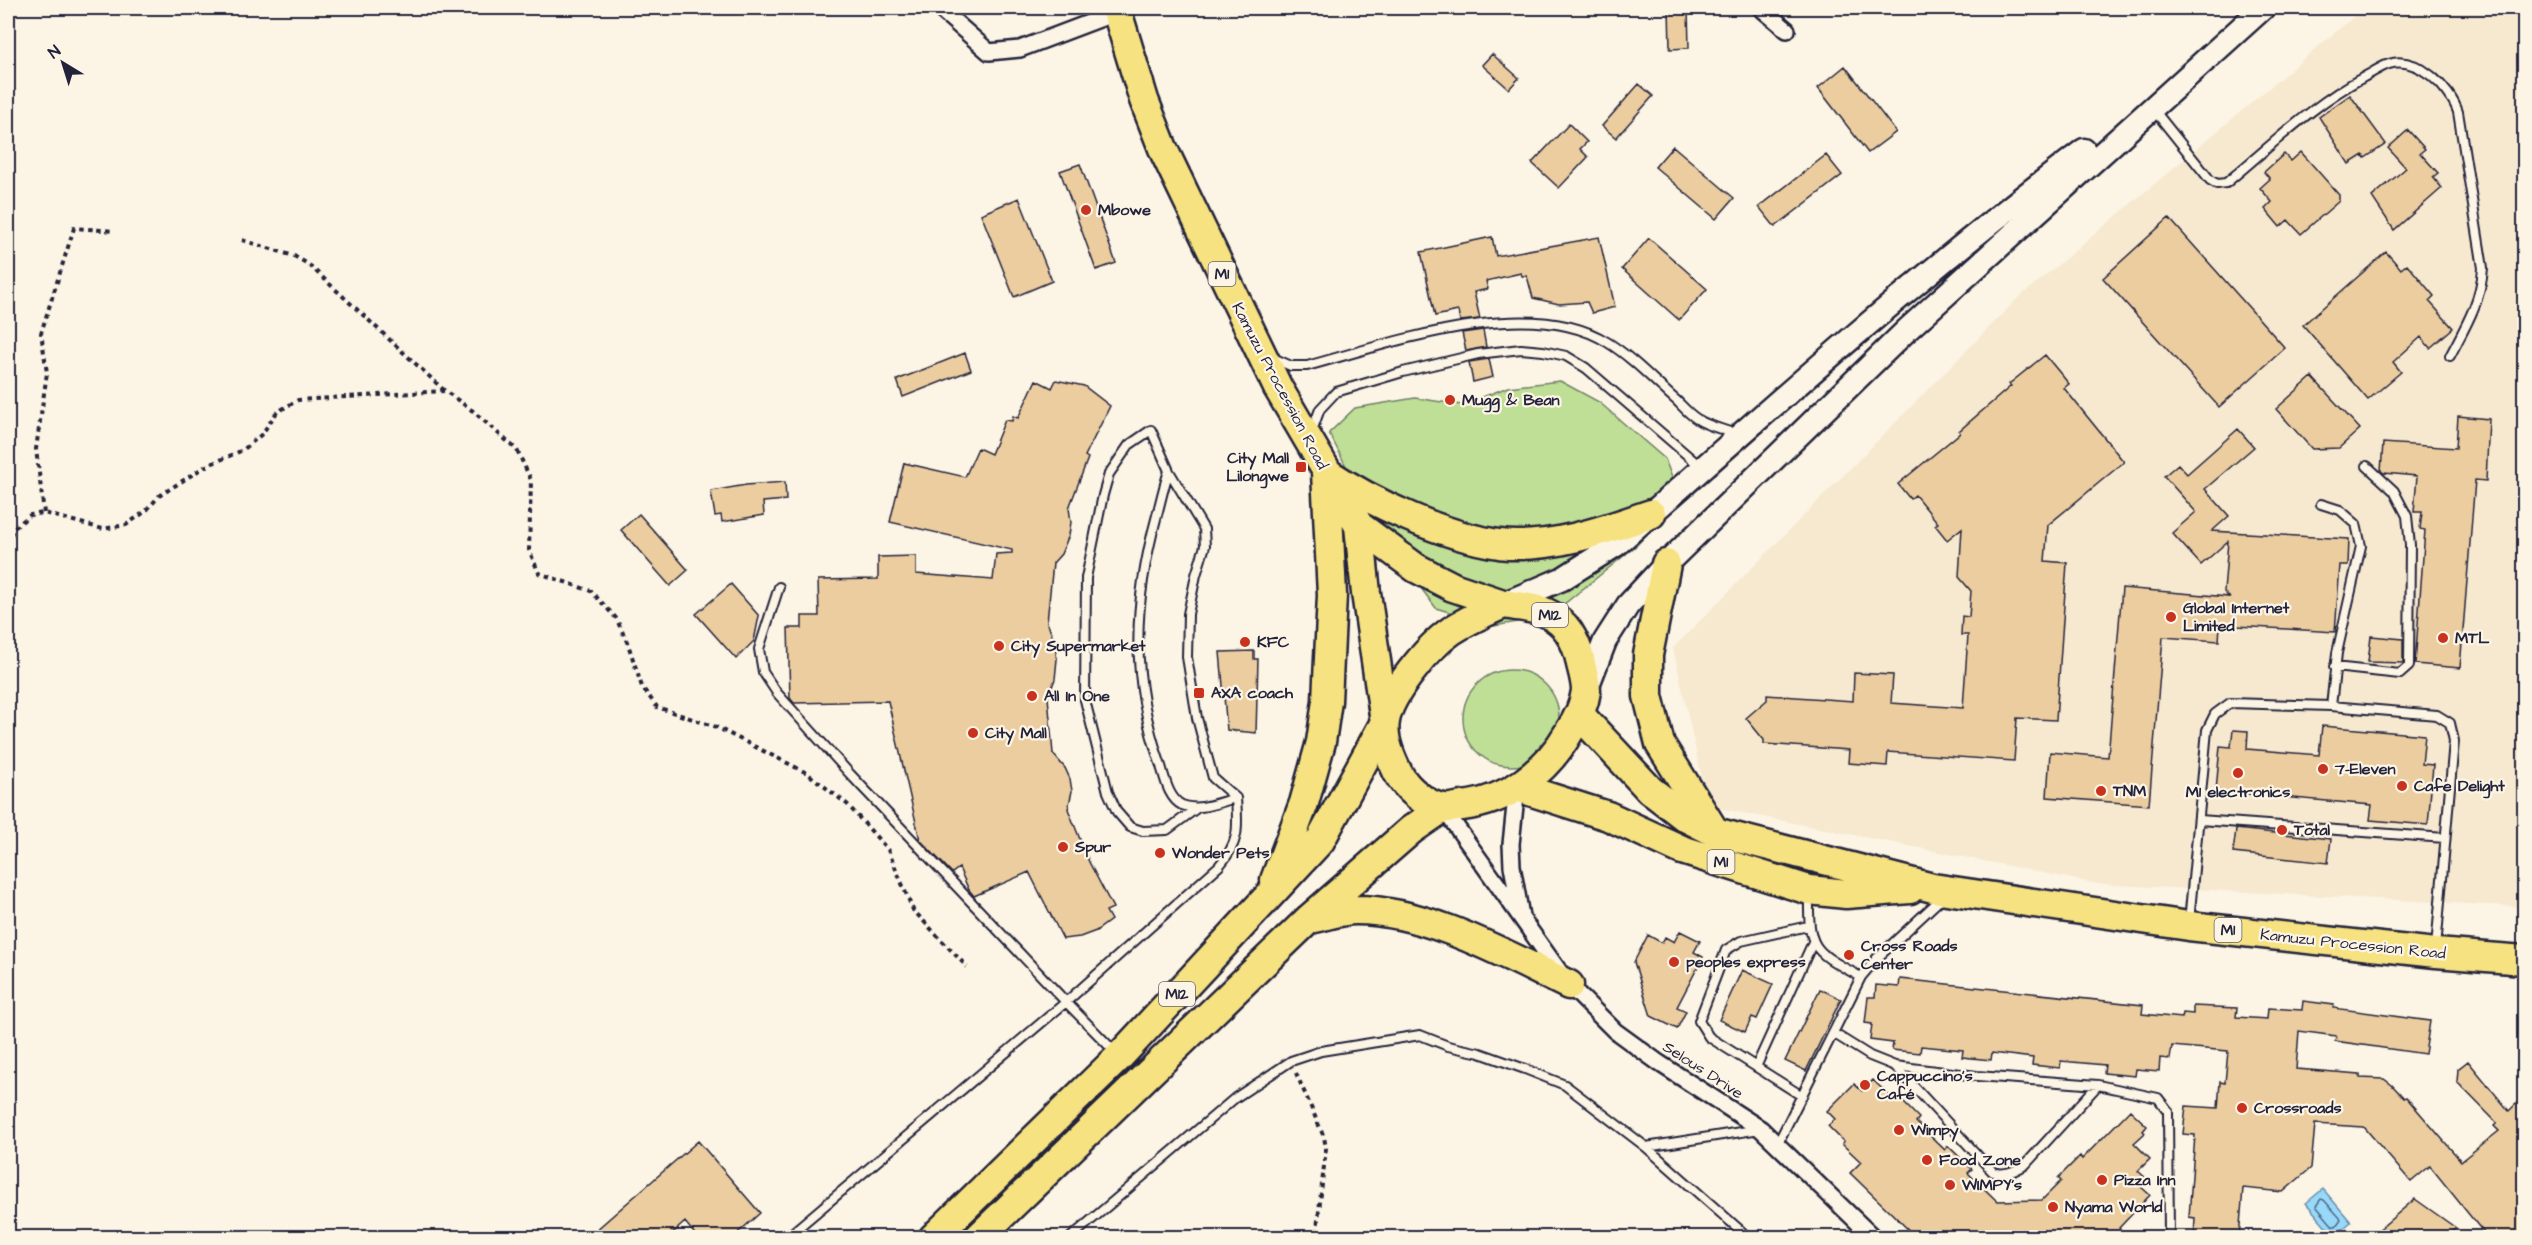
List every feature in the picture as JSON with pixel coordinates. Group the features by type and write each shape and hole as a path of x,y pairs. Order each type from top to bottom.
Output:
{"highway":[{"name":"Kamuzu Procession Road","path":"1120,9 1144,100 1164,151 1257,344 1311,447 1359,526"},
{"path":"1326,472 1378,503 1426,523 1500,544 1543,542 1589,535 1651,514"},
{"path":"1270,894 1305,803 1321,742 1328,701 1332,595 1326,472"},
{"name":"M1","path":"1359,526 1416,568 1454,587 1503,604"},
{"name":"M1","path":"1359,526 1366,593 1385,722"},
{"path":"1666,564 1648,655 1648,696 1660,744 1715,832"},
{"name":"M12","path":"933,1238 1119,1057 1320,841 1385,722 1399,688 1430,651 1450,632 1503,604 1537,609 1554,617 1568,630 1580,653 1583,702 1554,755 1543,768 1517,787 1496,798 1474,805 1443,808 1422,799 1403,782 1389,757 1385,722"},
{"name":"M1","path":"1583,702 1650,790 1685,817 1715,832 1942,889"},
{"name":"M1","path":"1517,787 1608,816 1682,849 1809,890 1846,894 1942,889"},
{"name":"M12","path":"978,1238 1309,919 1411,830 1443,808"},
{"name":"Kamuzu Procession Road","path":"1942,889 2189,926 2436,953 2524,960"},
{"path":"1309,919 1355,910 1396,914 1495,949 1569,985"}],"main road":[{"path":"1583,702 1605,641 1628,605 1666,564 1908,328 2263,8"},
{"path":"1503,604 1562,579 1616,545 1739,436 2007,208 2197,67"}],"street":[{"path":"939,8 989,52 1020,49 1120,9"},
{"path":"1761,8 1787,30"},
{"name":"Selous Drive","path":"1517,787 1511,844 1512,866 1523,922"},
{"name":"Selous Drive","path":"1443,808 1569,985 1615,1031 1659,1063 1761,1129 1874,1238"}],"lane":[{"path":"2152,108 2210,180 2217,184 2226,183 2334,93 2389,64 2405,63 2418,68 2444,86 2453,98 2458,112 2483,268 2481,289 2475,310 2450,356"},
{"path":"1257,344 1278,362 1292,366 1307,366 1426,335 1502,321 1540,321 1577,329 1606,340 1697,419 1739,436"},
{"path":"1311,447 1312,427 1320,409 1336,392 1403,372 1478,354 1521,349 1566,356 1586,368 1703,468"},
{"path":"786,1238 1066,1002 1219,866 1231,852 1238,829 1236,798 1213,778 1197,718 1187,657 1188,614 1196,575 1206,546 1204,529 1169,471 1151,430 1129,445 1109,474 1086,578 1085,700 1108,792 1117,812 1130,827 1143,831 1167,830 1197,808 1236,798"},
{"path":"2334,667 2400,674 2409,666 2410,546 2407,516 2394,491 2367,466"},
{"path":"1169,471 1146,553 1138,608 1137,651 1149,722 1171,795 1181,804 1197,808"},
{"path":"2321,504 2340,510 2356,524 2361,546 2334,667 2331,706"},
{"path":"779,587 759,649 764,672 777,693 850,774 1119,1057"},
{"path":"2189,926 2207,730 2215,714 2230,703 2331,706 2437,715 2450,723 2454,741 2436,953"},
{"path":"2200,820 2445,838"},
{"path":"1777,1145 1861,977 1942,889"},
{"path":"1809,890 1808,926 1813,942 1823,956 1861,977"},
{"path":"1802,1096 1709,1037 1699,1021 1726,950 1741,941 1808,926"},
{"path":"1756,1067 1813,942"},
{"path":"1833,1033 1870,1056 1895,1066 1977,1076 2098,1085 2158,1098 2168,1111 2169,1238"},
{"path":"1070,1238 1235,1098 1291,1061 1321,1051 1419,1035 1448,1046 1480,1053 1565,1085 1646,1147 1749,1238"},
{"path":"1895,1066 1993,1172 2000,1174 2011,1173 2025,1165 2098,1085"},
{"path":"1646,1147 1761,1129"}],"path":[{"path":"44,513 36,449 47,373 41,333 74,228 115,231"},
{"path":"242,240 294,256 308,264 445,391 473,411 517,450 531,480 529,550 539,573 591,591 616,618 628,644 642,687 657,707 716,727 807,773 847,804 888,850 913,910 967,967"},
{"path":"8,544 12,529 30,515 44,513 103,529 126,525 146,510 159,496 204,467 243,450 262,434 277,412 298,400 445,391"},
{"path":"1291,1061 1324,1137 1326,1148 1316,1238"}],"shaded area":[{"path":"2364,8 2524,8 2524,907 2098,884 1708,806 1673,648 2016,300"}],"green space":[{"path":"1560,381 1599,402 1665,459 1680,499 1636,546 1548,617 1494,626 1436,608 1383,538 1329,433 1355,408 1415,398 1462,405 1508,387"},
{"path":"1511,670 1529,674 1545,684 1555,700 1559,718 1555,736 1545,752 1529,762 1511,766 1493,762 1477,752 1467,736 1463,718 1467,700 1477,684 1493,674"}],"water":[{"path":"2323,1189 2351,1222 2334,1236 2306,1203"}],"building":[{"path":"1669,8 1688,8 1689,48 1670,49"},
{"path":"1492,54 1519,78 1509,89 1482,65"},
{"path":"1845,66 1896,132 1868,153 1818,88"},
{"path":"1639,84 1653,96 1616,138 1602,126"},
{"path":"2350,95 2386,144 2365,158 2363,155 2349,164 2319,117"},
{"path":"1569,124 1587,142 1580,149 1588,157 1559,188 1532,163"},
{"path":"2408,130 2425,149 2420,153 2438,173 2433,177 2442,188 2394,230 2372,197 2406,168 2388,148"},
{"path":"1673,146 1734,198 1716,219 1655,167"},
{"path":"2301,152 2339,195 2339,201 2301,234 2288,220 2280,227 2265,209 2272,202 2260,188 2270,179 2264,172 2284,154 2291,161"},
{"path":"1826,155 1842,175 1775,227 1759,207"},
{"path":"1080,164 1116,263 1096,270 1060,171"},
{"path":"1019,198 1052,281 1014,297 981,214"},
{"path":"2169,218 2285,348 2219,407 2103,278"},
{"path":"1492,237 1496,256 1599,237 1615,307 1592,313 1587,302 1559,304 1533,298 1527,276 1522,276 1521,273 1486,281 1488,289 1474,292 1480,319 1460,321 1458,311 1435,316 1421,252"},
{"path":"1649,238 1707,289 1679,320 1622,269"},
{"path":"2386,252 2401,269 2407,264 2434,296 2429,301 2453,328 2430,348 2421,337 2393,362 2401,372 2368,400 2303,325"},
{"path":"1483,330 1486,347 1466,351 1462,333"},
{"path":"965,353 971,370 903,397 897,380"},
{"path":"2045,355 2069,384 2064,388 2124,462 2048,525 2045,561 2067,563 2056,720 2017,718 2014,761 1888,752 1887,766 1848,763 1849,750 1764,744 1764,740 1746,718 1767,700 1767,695 1853,701 1854,673 1893,675 1891,703 1963,708 1968,635 1961,635 1962,616 1969,617 1971,591 1959,577 1962,528 1947,540 1935,525 1938,523 1915,495 1910,499 1898,484 1960,433 1959,431 2011,386 2009,384"},
{"path":"1489,359 1493,377 1473,382 1469,362"},
{"path":"2312,377 2360,429 2339,448 2312,449 2276,409"},
{"name":"City Mall","path":"1036,380 1052,388 1056,380 1084,386 1110,406 1085,456 1088,458 1069,508 1071,522 1069,535 1061,554 1053,563 1047,622 1054,640 1057,659 1055,679 1048,697 1053,754 1065,768 1070,779 1072,791 1068,809 1089,862 1113,908 1106,911 1111,920 1096,931 1080,937 1063,939 1029,872 974,896 959,868 952,873 920,840 888,701 794,703 790,698 788,628 802,628 802,616 819,616 818,580 878,579 878,557 916,556 916,574 993,580 996,554 1012,553 1012,550 890,522 904,463 965,477 978,448 991,454 1005,420 1012,421 1013,416 1018,418"},
{"path":"2458,416 2489,419 2486,481 2475,480 2460,668 2415,664 2425,530 2420,529 2422,512 2414,512 2417,476 2381,471 2383,443 2456,448"},
{"path":"2238,429 2254,447 2205,489 2229,516 2212,531 2349,539 2348,565 2340,565 2335,632 2220,625 2219,641 2163,637 2149,805 2047,797 2050,752 2108,757 2122,588 2229,597 2224,592 2228,541 2201,565 2172,533 2196,512 2164,476 2178,464 2187,474"},
{"path":"785,482 786,500 763,502 764,515 722,522 721,515 715,516 711,491"},
{"path":"639,514 688,570 670,586 621,530"},
{"path":"731,584 759,616 754,641 736,659 696,614"},
{"path":"2371,636 2403,639 2403,663 2368,662"},
{"path":"1254,651 1254,659 1258,659 1256,733 1227,730 1220,652"},
{"path":"2322,726 2425,735 2422,764 2433,765 2428,825 2370,820 2372,805 2216,791 2220,746 2231,747 2233,730 2248,731 2247,749 2319,755"},
{"path":"2236,829 2331,839 2328,863 2233,853"},
{"path":"1680,931 1700,941 1694,952 1703,957 1677,1007 1686,1011 1677,1029 1651,1016 1634,962 1648,935 1662,943 1665,937 1674,942"},
{"path":"1742,970 1773,984 1757,1019 1752,1017 1745,1032 1719,1020"},
{"path":"1900,979 2143,1005 2142,1014 2182,1018 2183,1013 2193,1014 2193,1006 2237,1008 2236,1017 2267,1019 2268,1008 2302,1010 2303,1001 2334,1005 2333,1008 2430,1021 2425,1054 2335,1041 2336,1036 2299,1031 2296,1069 2360,1074 2360,1078 2384,1079 2404,1098 2406,1097 2461,1161 2499,1131 2494,1126 2497,1123 2457,1082 2458,1069 2468,1061 2509,1111 2524,1096 2524,1228 2513,1238 2488,1238 2430,1166 2411,1182 2364,1127 2315,1124 2311,1168 2283,1192 2243,1188 2239,1238 2194,1238 2195,1218 2189,1217 2195,1135 2183,1134 2186,1106 2218,1108 2220,1082 2225,1083 2228,1051 2172,1046 2170,1059 2160,1058 2159,1071 2136,1069 2135,1076 2104,1073 2105,1065 2061,1061 2060,1068 2032,1065 2033,1058 1992,1053 1991,1060 1962,1057 1963,1050 1921,1046 1920,1053 1892,1050 1893,1043 1870,1040 1872,1024 1865,1023 1868,997 1875,997 1876,985 1899,987"},
{"path":"1820,989 1841,999 1806,1071 1785,1061"},
{"path":"1873,1080 1894,1100 1898,1097 1919,1118 1916,1122 1945,1150 1948,1146 1972,1169 1968,1173 1997,1201 2042,1200 2061,1181 2058,1178 2080,1156 2082,1159 2130,1110 2147,1126 2143,1131 2145,1133 2134,1143 2150,1159 2138,1171 2147,1179 2140,1186 2150,1195 2119,1228 2129,1238 1917,1238 1850,1173 1861,1162 1842,1144 1844,1142 1828,1126 1835,1119 1827,1111 1854,1084 1862,1091"},
{"path":"698,1141 760,1213 732,1238 698,1238 685,1222 667,1238 587,1238"},
{"path":"2415,1199 2456,1228 2445,1238 2369,1238"}],"place":[{"name":"Mbowe","path":"1086,210"},
{"name":"Mugg & Bean","path":"1450,400"},
{"name":"City Mall Lilongwe","path":"1301,467"},
{"name":"Global Internet Limited","path":"2171,617"},
{"name":"MTL","path":"2443,638"},
{"name":"KFC","path":"1245,642"},
{"name":"City Supermarket","path":"999,646"},
{"name":"AXA coach","path":"1199,693"},
{"name":"All In One","path":"1032,696"},
{"name":"City Mall","path":"973,733"},
{"name":"7-Eleven","path":"2323,769"},
{"name":"M1 electronics","path":"2238,773"},
{"name":"Cafe Delight","path":"2402,786"},
{"name":"TNM","path":"2101,791"},
{"name":"Total","path":"2282,830"},
{"name":"Spur","path":"1063,847"},
{"name":"Wonder Pets","path":"1160,853"},
{"name":"Cross Roads Center","path":"1849,955"},
{"name":"peoples express","path":"1674,962"},
{"name":"Cappuccino's Café","path":"1865,1085"},
{"name":"Crossroads","path":"2242,1108"},
{"name":"Wimpy","path":"1899,1130"},
{"name":"Food Zone","path":"1927,1160"},
{"name":"Pizza Inn","path":"2102,1180"},
{"name":"WIMPY’s","path":"1950,1185"},
{"name":"Nyama World","path":"2053,1207"}]}
